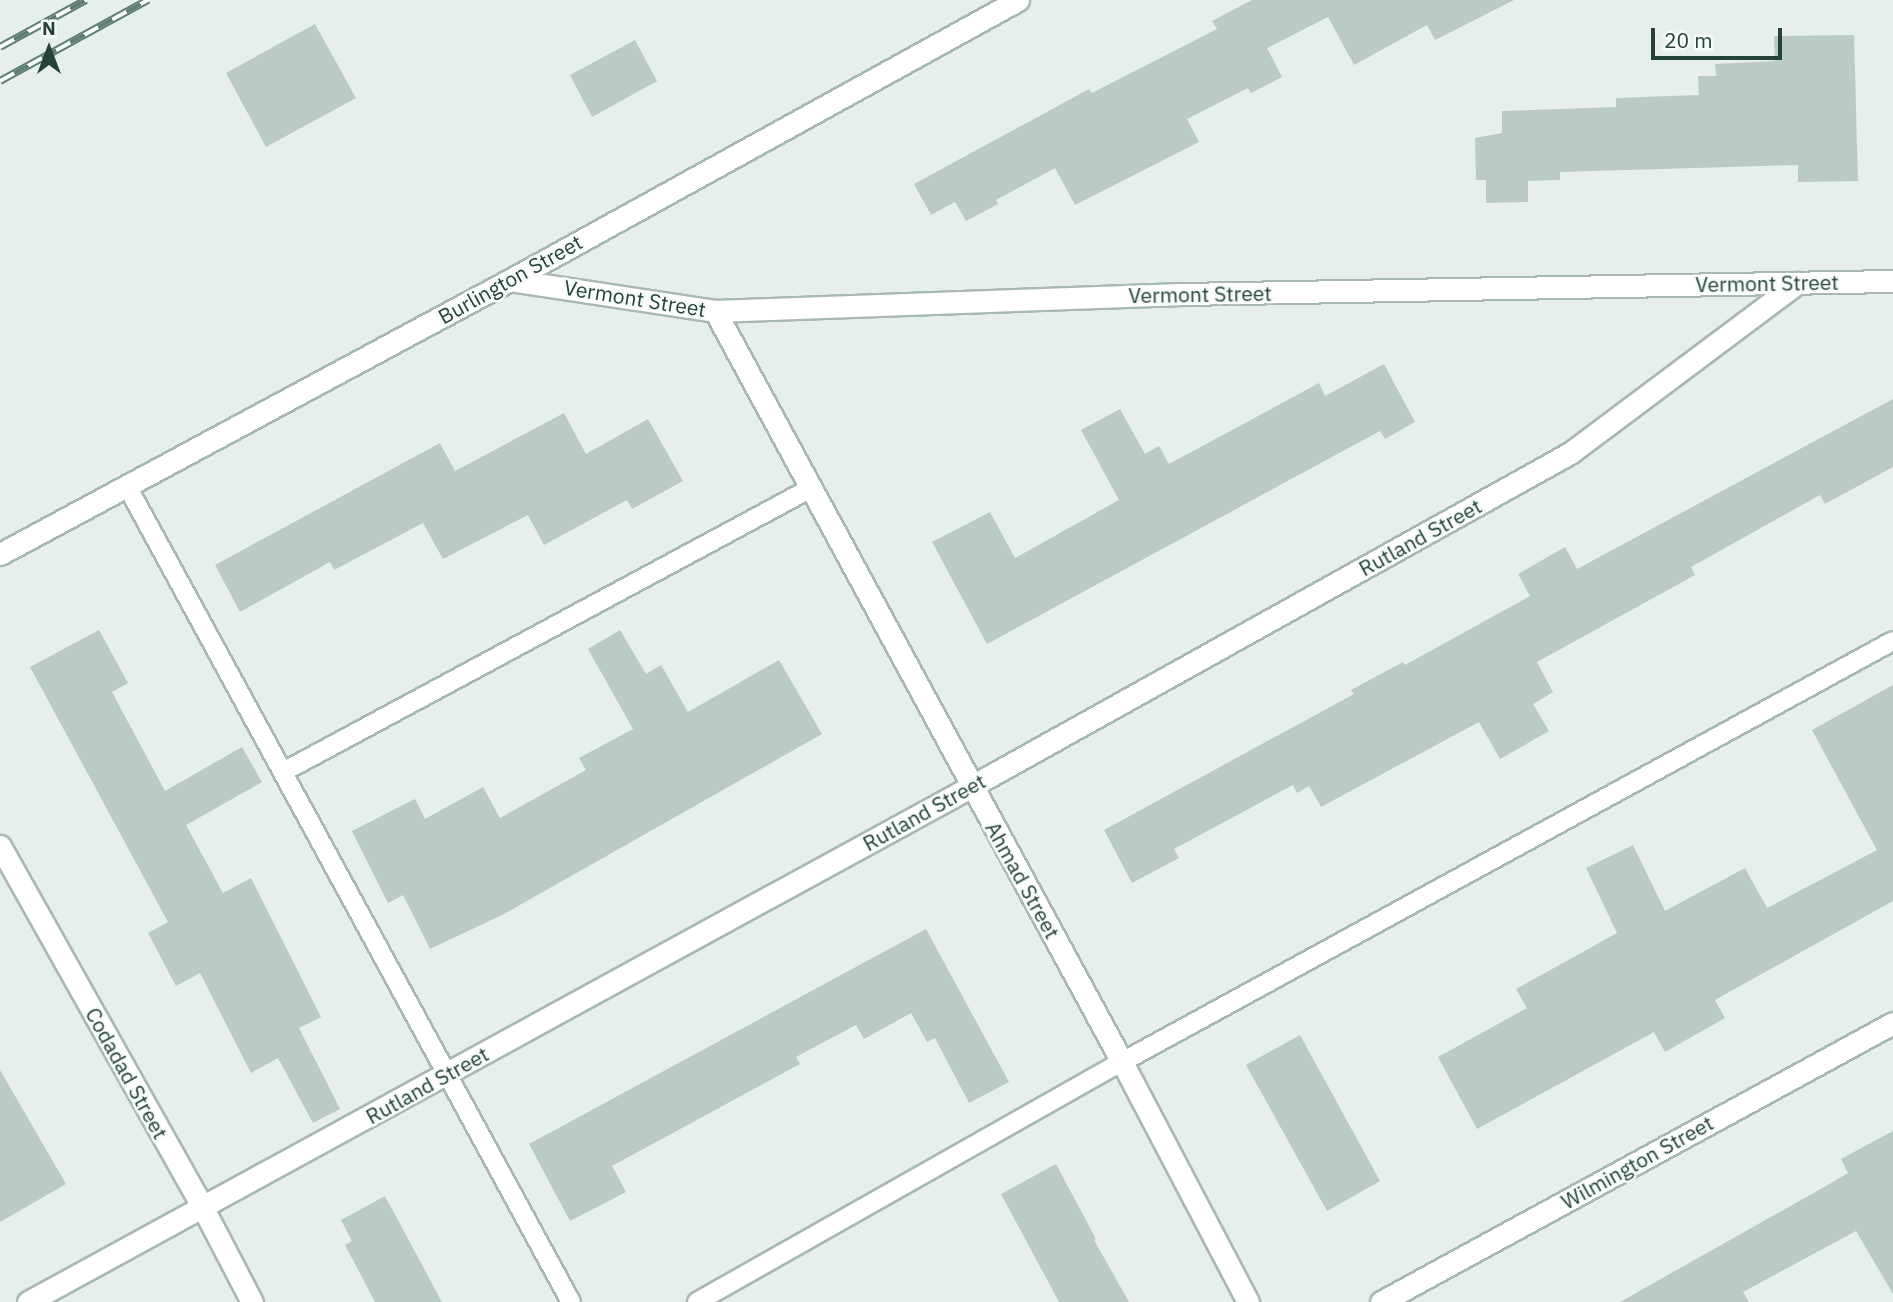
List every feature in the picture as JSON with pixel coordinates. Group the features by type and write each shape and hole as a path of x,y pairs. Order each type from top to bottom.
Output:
{"street":[{"name":"Burlington Street","path":"0,554 510,280 1018,0"},
{"name":"Vermont Street","path":"510,280 715,311 1182,294 1893,281"},
{"name":"Rutland Street","path":"27,1302 972,786 1570,453 1797,283"},
{"name":"Ahmad Street","path":"715,311 1122,1062 1248,1302"},
{"name":"Codadad Street","path":"0,846 203,1208 252,1302"},
{"name":"Wilmington Street","path":"1381,1302 1893,1023"}],"lane":[{"path":"127,485 571,1302"},
{"path":"283,772 811,488"},
{"path":"697,1302 1122,1062 1893,641"}],"building":[{"path":"1252,0 1514,0 1435,40 1427,25 1354,65 1328,17 1267,48 1282,77 1251,93 1248,88 1187,119 1199,142 1075,205 1055,168 996,200 998,204 966,221 955,202 931,215 914,184 1089,89 1092,93 1217,29 1212,21"},
{"path":"315,24 356,98 266,147 226,73"},
{"path":"1854,35 1858,181 1798,182 1798,165 1560,172 1560,180 1528,181 1528,202 1486,203 1486,180 1476,180 1475,138 1502,133 1502,111 1616,107 1616,98 1699,95 1698,76 1716,76 1715,64 1775,61 1774,36"},
{"path":"635,40 657,81 592,117 570,75"},
{"path":"1384,364 1415,422 1385,439 1380,431 987,644 932,542 990,512 1015,558 1119,500 1081,430 1120,409 1145,454 1159,446 1169,464 1319,383 1325,396"},
{"path":"1893,399 1893,467 1825,504 1820,495 1691,567 1695,575 1537,662 1553,692 1533,704 1549,731 1500,759 1479,722 1321,807 1309,786 1297,793 1293,785 1174,849 1179,858 1132,883 1104,830 1354,694 1351,690 1403,662 1405,665 1530,596 1518,574 1565,547 1577,569"},
{"path":"564,413 586,454 648,419 683,481 632,509 627,500 544,545 528,515 443,559 423,523 334,570 330,562 240,612 215,565 440,443 455,471"},
{"path":"99,630 128,683 112,692 165,791 242,747 262,782 186,825 223,893 251,878 321,1017 299,1028 340,1109 313,1123 278,1058 251,1073 200,973 176,986 148,933 168,922 30,667"},
{"path":"620,630 646,674 661,665 688,712 779,660 822,734 506,913 430,949 403,895 388,903 352,831 415,799 425,819 483,787 500,818 586,770 579,758 633,729 588,649"},
{"path":"1893,685 1893,901 1715,1000 1725,1018 1665,1052 1654,1032 1477,1129 1438,1057 1527,1008 1516,989 1617,933 1586,868 1633,845 1665,911 1745,868 1767,908 1877,850 1812,730"},
{"path":"926,929 1009,1082 969,1103 935,1038 927,1042 911,1013 864,1039 856,1025 796,1057 800,1064 612,1166 626,1192 570,1221 529,1144"},
{"path":"1300,1035 1380,1181 1327,1211 1246,1065"},
{"path":"0,1070 66,1184 0,1222"},
{"path":"1893,1131 1893,1294 1856,1231 1743,1292 1749,1302 1620,1302 1848,1173 1841,1159"},
{"path":"1056,1164 1129,1302 1059,1302 1001,1194"},
{"path":"385,1196 442,1302 375,1302 345,1245 352,1241 341,1220"}],"railway":[{"path":"0,47 86,0"},
{"path":"0,81 148,0"}]}
